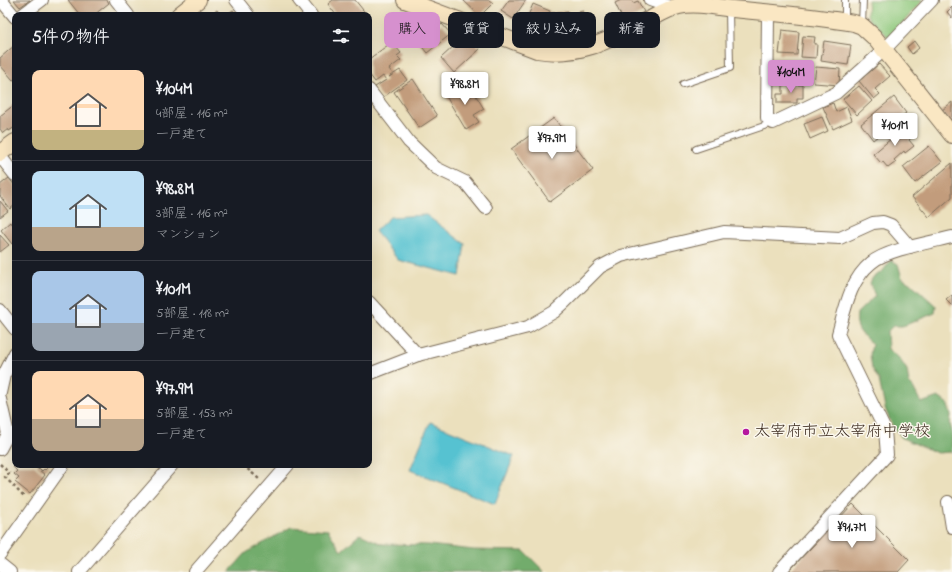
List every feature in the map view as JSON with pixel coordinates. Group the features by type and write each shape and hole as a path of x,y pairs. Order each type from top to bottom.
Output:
{"street":[{"path":"1,0 12,13"},
{"path":"26,12 42,0"},
{"path":"116,0 126,12"},
{"path":"183,12 198,0"},
{"path":"236,0 246,12"},
{"path":"299,0 309,12"},
{"path":"650,0 673,8"},
{"path":"768,13 767,118 773,123 836,93 885,49 932,0"},
{"path":"413,1 537,50 550,52 577,50 592,47 618,37 673,8 690,5 854,23 862,26 885,49 952,135"},
{"path":"372,94 409,142 436,168 465,182 486,208"},
{"path":"12,144 0,154 12,171"},
{"path":"372,373 418,355 528,327 554,312 566,302 600,267 621,256 724,232 840,238 873,223 883,222 891,225 910,247"},
{"path":"779,572 887,455 885,430 838,334 850,293 862,271 882,255 952,237"},
{"path":"372,305 418,355"},
{"path":"0,310 12,326"},
{"path":"0,393 4,375 12,359"},
{"path":"0,399 8,434 0,450"},
{"path":"0,554 61,468"},
{"path":"79,572 169,468"},
{"path":"195,572 285,468"},
{"path":"948,502 952,527"},
{"path":"0,564 10,572"}],"lane":[{"path":"845,0 845,21"},
{"path":"862,26 863,0"},
{"path":"683,84 730,68 729,9"},
{"path":"696,149 773,123"}],"path":[{"path":"0,464 9,473 5,477 26,499"},
{"path":"247,468 269,487"}],"green space":[{"path":"868,0 923,0 889,38 869,19 867,14"},
{"path":"891,260 898,264 902,278 914,286 936,306 935,313 903,326 893,326 887,332 888,349 899,358 907,370 909,383 913,387 921,403 938,397 947,403 951,415 950,424 952,432 952,452 937,453 902,438 891,423 885,408 879,380 872,368 870,355 872,344 861,334 858,327 857,313 875,296 870,283 873,277 882,272"},
{"path":"291,527 328,530 341,551 360,534 382,544 429,545 474,550 524,551 545,572 229,572 246,553"}],"water":[{"path":"426,215 465,244 460,276 398,260 375,231 390,217"},
{"path":"430,422 514,456 495,504 410,470"}],"building":[{"path":"14,0 30,0 20,7"},
{"path":"68,0 107,0 109,3 98,12 78,12"},
{"path":"333,0 355,0 365,12 334,12 328,4"},
{"path":"463,0 489,0 493,3 484,12 476,12"},
{"path":"509,0 526,0 518,12 512,12 512,18 501,11"},
{"path":"621,0 632,0 633,3 638,1 644,12 619,12 615,3"},
{"path":"533,4 550,11 550,12 530,12"},
{"path":"952,7 952,18 947,12"},
{"path":"442,24 448,31 448,36 440,43 440,26"},
{"path":"782,30 799,32 797,55 779,54"},
{"path":"803,36 815,37 814,44 817,44 816,58 801,57"},
{"path":"824,41 851,45 848,65 821,61"},
{"path":"914,41 919,48 912,54 907,47"},
{"path":"12,48 12,79 0,65 0,58"},
{"path":"384,48 397,48 401,53 397,56 401,60 389,69 393,74 389,77 400,70 407,80 382,98 375,87 386,80 383,76 375,82 372,78 372,57"},
{"path":"423,48 433,48 427,53"},
{"path":"452,48 480,49 454,73 441,58"},
{"path":"879,64 890,76 875,89 880,94 874,99 859,81"},
{"path":"810,65 811,82 780,83 779,66"},
{"path":"816,67 840,69 839,85 814,83"},
{"path":"413,79 437,116 419,128 394,92"},
{"path":"783,85 803,85 803,98 797,98 797,103 777,103 777,94 783,94"},
{"path":"455,86 458,92 465,89 467,92 472,89 484,109 474,115 479,122 466,130 444,93"},
{"path":"859,86 872,101 857,115 843,99"},
{"path":"894,97 906,113 873,140 861,124"},
{"path":"952,102 952,125 941,111"},
{"path":"833,103 836,112 847,107 852,120 833,129 823,107"},
{"path":"12,106 12,129 9,131 8,129 3,133 0,129 0,116"},
{"path":"822,117 828,131 810,139 804,124"},
{"path":"554,118 593,170 550,202 511,149"},
{"path":"905,124 914,135 909,140 914,146 905,153 904,151 894,160 896,162 888,168 873,154 892,138 891,136"},
{"path":"929,146 942,162 915,183 903,167"},
{"path":"952,163 952,197 929,217 912,197"},
{"path":"9,178 12,182 12,207 10,209 0,196 0,185"},
{"path":"0,201 8,211 0,217"},
{"path":"10,222 12,223 12,244 1,230"},
{"path":"0,235 9,245 0,252"},
{"path":"952,295 952,306 946,300"},
{"path":"14,468 37,468 45,475 30,494 15,482 19,478 14,474 17,471"},
{"path":"39,468 47,468 45,470 44,469 42,471"},
{"path":"853,504 909,560 898,572 788,572"}],"place":[{"name":"太宰府市立太宰府中学校","path":"746,432"}]}
